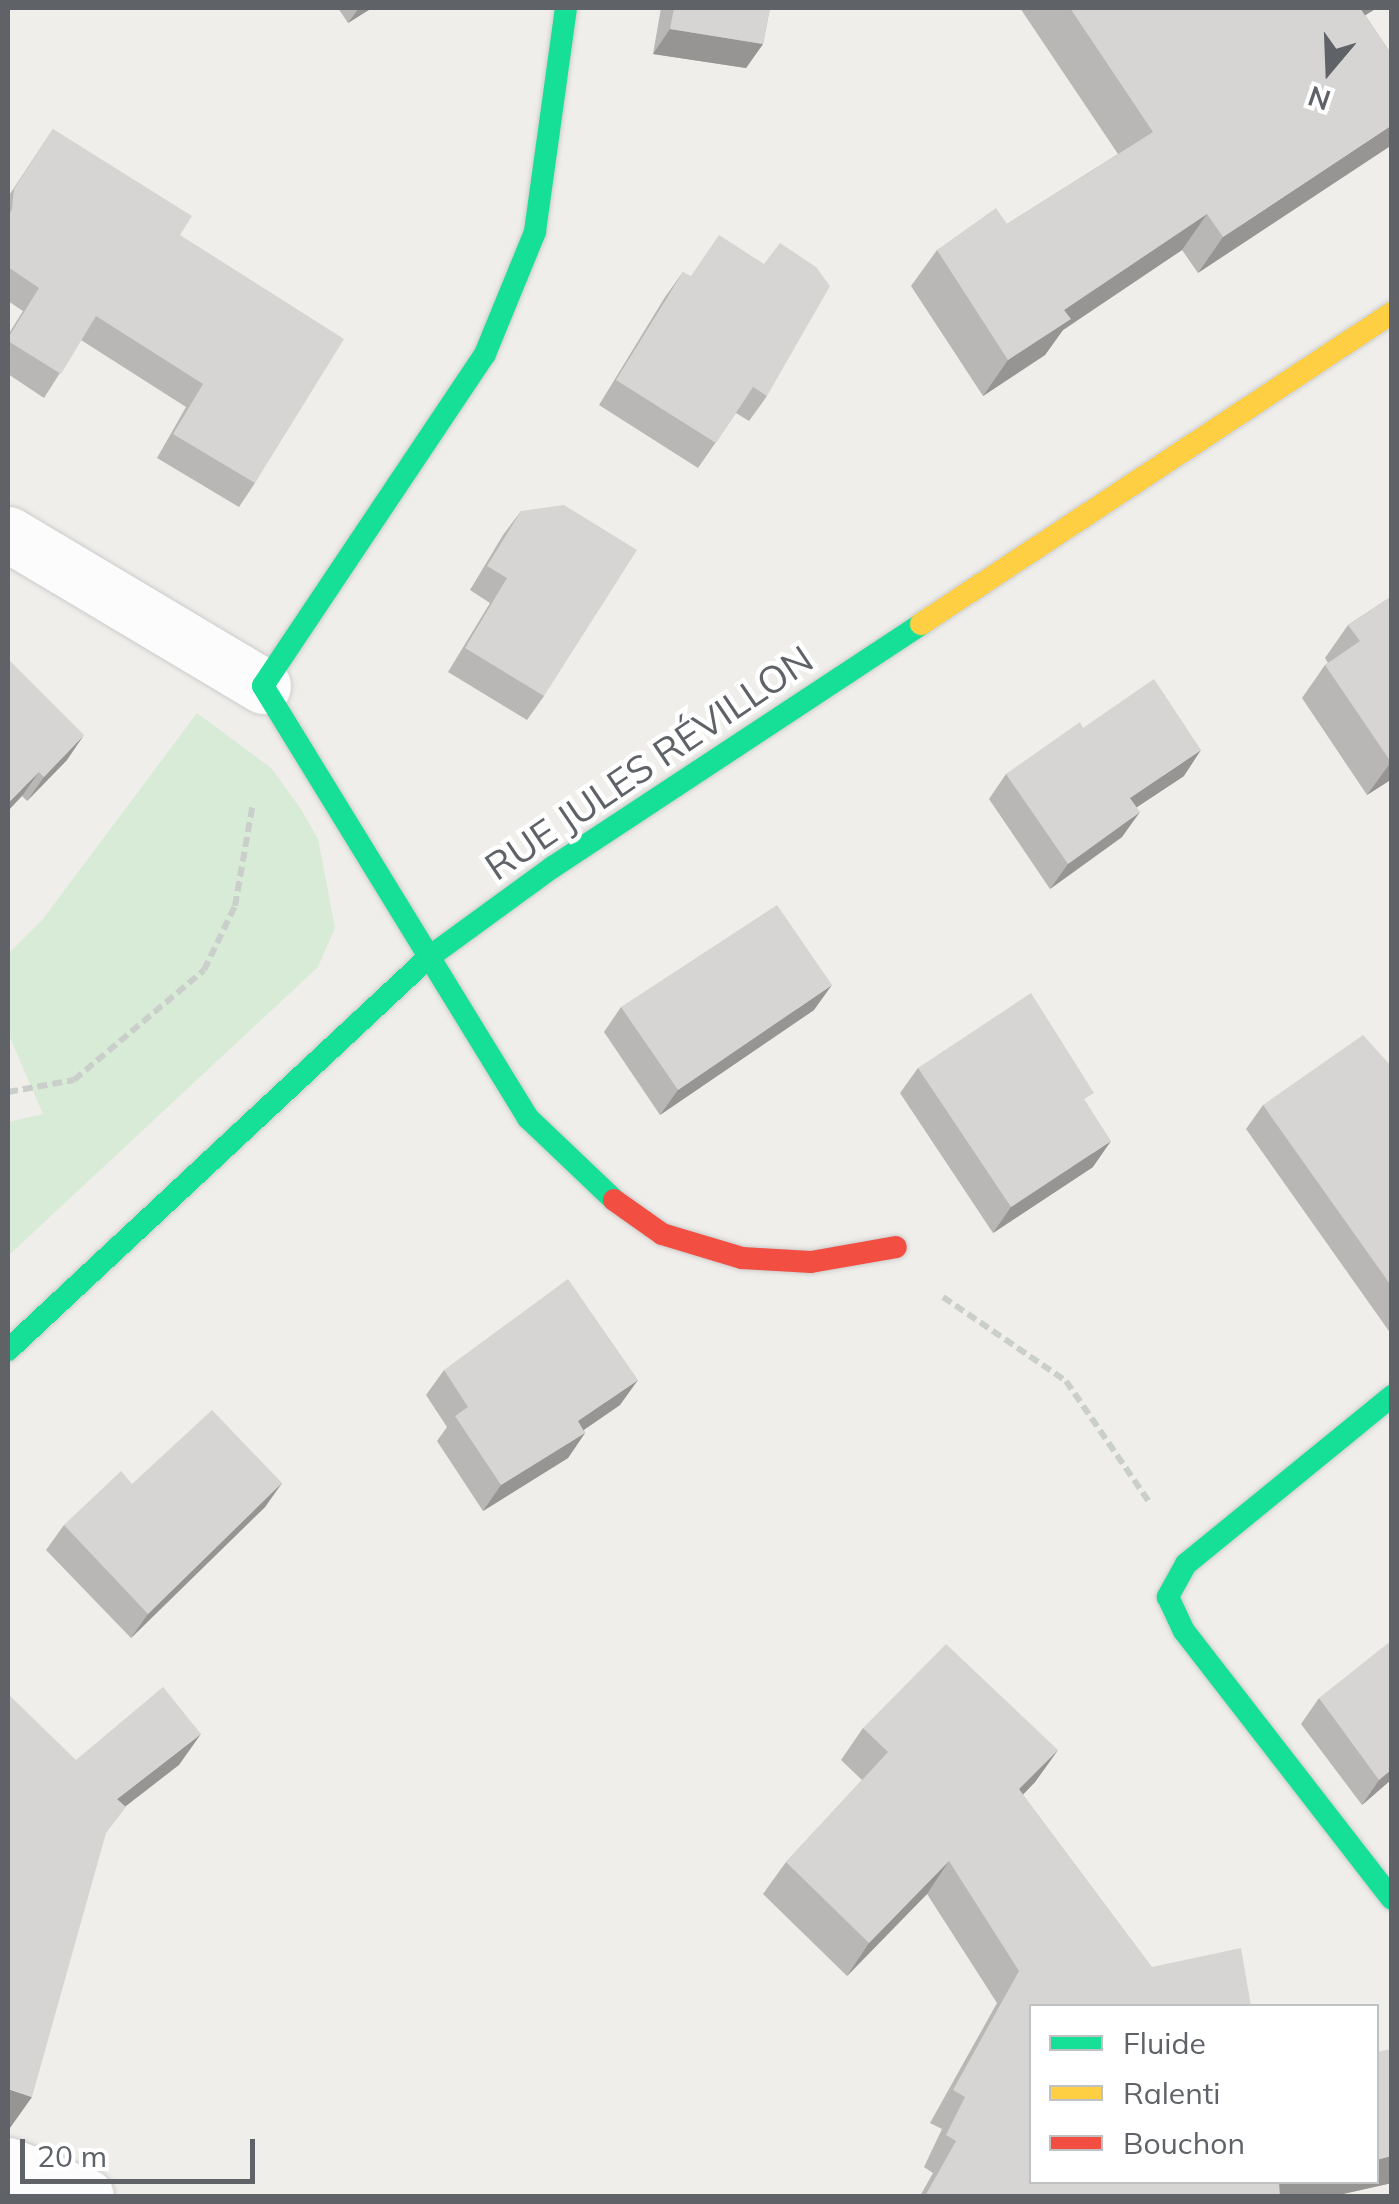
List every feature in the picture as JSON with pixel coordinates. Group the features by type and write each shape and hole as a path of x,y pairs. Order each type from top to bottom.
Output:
{"street":[{"path":"263,686 485,354 535,232 566,8"},
{"name":"RUE JULES RÉVILLON","path":"8,1350 428,958 553,866 1392,313"},
{"path":"8,534 263,686 528,1118 595,1186 662,1234 742,1258 811,1262 886,1250"},
{"path":"1392,1396 1186,1564 1168,1597 1184,1631 1392,1899"},
{"path":"8,2165 86,2196"}],"path":[{"path":"8,1092 74,1080 204,970 235,906 254,797"},
{"path":"886,1250 1066,1381 1123,1456 1186,1564"}],"green space":[{"path":"197,713 271,768 301,809 318,839 335,928 318,967 8,1256 8,1122 43,1114 8,1033 8,954 43,919"}],"building":[{"path":"674,8 770,8 763,44 670,29"},
{"path":"1070,8 1360,8 1392,55 1392,125 1223,237 1207,214 1064,310 1071,319 1008,360 937,250 996,208 1007,224 1153,132"},
{"path":"53,129 192,216 180,235 344,339 255,483 173,434 203,384 96,316 61,374 8,341 39,288 8,267 8,217 14,189"},
{"path":"719,235 764,264 780,243 816,267 830,286 767,396 753,387 716,443 616,380 683,272 691,276"},
{"path":"564,505 637,550 544,696 465,648 507,578 487,566 521,511"},
{"path":"1392,596 1391,762 1325,665 1360,641 1348,625"},
{"path":"8,659 84,735 44,777 39,772 8,803"},
{"path":"1154,679 1201,750 1130,798 1140,812 1068,864 1006,774 1080,722 1083,728"},
{"path":"777,905 832,985 678,1090 621,1007"},
{"path":"1031,993 1094,1093 1084,1099 1111,1141 1011,1207 918,1068"},
{"path":"1363,1035 1392,1067 1392,1287 1263,1105"},
{"path":"568,1279 638,1380 578,1421 585,1433 501,1485 455,1416 468,1407 444,1370"},
{"path":"212,1410 282,1483 148,1614 64,1525 121,1471 132,1484"},
{"path":"1392,1640 1392,1769 1379,1780 1319,1698"},
{"path":"946,1644 1058,1750 1019,1789 1152,1967 1241,1948 1251,2004 1029,2004 1029,2184 1279,2184 1280,2196 925,2196 956,2141 946,2135 965,2097 953,2090 1019,1971 949,1861 869,1943 786,1862 888,1752 863,1728"},
{"path":"163,1687 201,1734 117,1799 126,1807 106,1833 32,2097 8,2089 8,1694 76,1760"},
{"path":"1392,2049 1392,2156 1379,2159 1379,2051"}],"traffic: fast":[{"path":"566,8 535,232 485,354 263,686 528,1118 614,1200"},
{"path":"8,1350 428,958 553,867 921,624"},
{"path":"1392,1396 1186,1564 1168,1597 1184,1631 1392,1899"}],"traffic: slow":[{"path":"921,624 1392,313"}],"traffic: jam":[{"path":"614,1200 662,1234 742,1258 811,1262 896,1247"}]}
